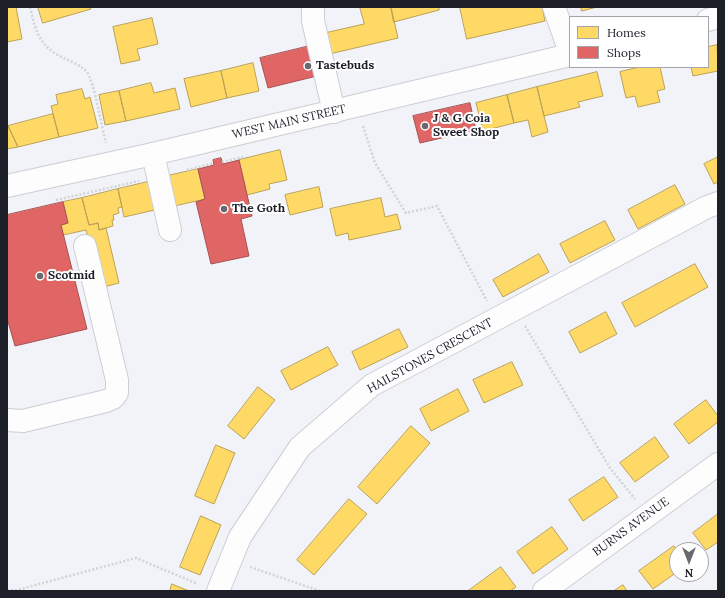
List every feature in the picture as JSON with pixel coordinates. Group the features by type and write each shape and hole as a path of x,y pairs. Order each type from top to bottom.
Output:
{"street":[{"path":"313,7 313,21 334,112"},
{"path":"554,7 569,49"},
{"name":"WEST MAIN STREET","path":"7,186 334,112 569,55"},
{"path":"153,154 170,230"},
{"name":"HAILSTONES CRESCENT","path":"210,588 230,561 240,537 300,447 372,385 707,207 718,203"},
{"path":"7,420 23,421 106,401 113,398 118,393 117,380 85,246"},
{"name":"BURNS AVENUE","path":"544,591 718,464"}],"path":[{"path":"30,7 35,30 44,45 58,56 75,62 88,73 94,90 106,145"},
{"path":"357,106 375,163 406,213 437,206 506,314 610,468 648,515"},
{"path":"222,162 243,157"},
{"path":"56,200 214,163"},
{"path":"7,590 18,590 136,558 210,588"},
{"path":"230,561 320,591"}],"building: Homes":[{"path":"7,7 16,7 22,39 7,42"},
{"path":"38,7 90,7 91,9 43,23"},
{"path":"360,7 391,7 398,38 325,55 320,34 364,24"},
{"path":"391,7 439,7 439,10 394,22"},
{"path":"460,7 542,7 545,21 467,39"},
{"path":"581,7 597,7 582,11"},
{"path":"152,18 158,44 137,49 140,60 121,64 113,27"},
{"path":"717,45 718,71 693,76 691,68 709,68 709,47"},
{"path":"253,63 259,91 227,98 221,71"},
{"path":"636,68 660,68 665,89 657,91 660,102 638,107 635,96 626,98 620,72"},
{"path":"221,71 227,98 191,107 184,79"},
{"path":"597,72 603,96 578,102 580,107 544,116 537,87"},
{"path":"151,83 154,93 175,88 180,109 126,121 119,91"},
{"path":"537,87 548,132 532,137 528,120 514,123 507,95"},
{"path":"82,89 85,99 90,97 98,128 59,137 51,106 58,104 56,95"},
{"path":"119,91 126,121 105,125 99,95"},
{"path":"507,95 514,123 483,131 476,103"},
{"path":"53,114 59,137 18,147 8,126"},
{"path":"7,124 8,126 18,147 7,149"},
{"path":"280,150 287,180 269,184 270,189 247,195 239,160"},
{"path":"718,157 718,182 714,184 704,164"},
{"path":"198,169 205,199 170,207 163,177"},
{"path":"152,181 159,209 124,217 118,189"},
{"path":"675,185 685,204 638,229 628,210"},
{"path":"319,187 323,207 290,215 285,195"},
{"path":"118,189 122,207 118,208 119,213 113,215 113,226 99,230 98,223 89,225 82,198"},
{"path":"82,198 89,225 98,223 99,230 106,228 119,283 100,288 86,230 63,235 61,225 68,223 63,202"},
{"path":"381,198 385,217 397,214 401,229 349,240 348,233 336,236 330,209"},
{"path":"605,221 615,240 570,263 560,244"},
{"path":"539,254 549,272 503,297 493,280"},
{"path":"695,264 708,287 635,327 622,303"},
{"path":"606,312 617,334 580,353 569,332"},
{"path":"399,329 408,347 360,370 352,352"},
{"path":"328,347 338,365 291,390 281,371"},
{"path":"512,362 523,385 484,403 473,380"},
{"path":"258,387 275,400 244,439 228,426"},
{"path":"458,389 469,411 431,431 420,409"},
{"path":"706,400 718,416 718,422 689,444 674,424"},
{"path":"411,426 430,443 377,504 358,487"},
{"path":"655,437 669,457 635,482 620,463"},
{"path":"216,445 235,453 214,504 195,496"},
{"path":"604,477 618,497 583,521 569,500"},
{"path":"349,499 367,514 314,575 297,560"},
{"path":"718,514 718,542 709,548 709,542 700,542 693,533"},
{"path":"201,516 221,525 200,575 180,567"},
{"path":"552,527 568,549 533,574 517,552"},
{"path":"669,550 669,578 653,589 639,571"},
{"path":"501,567 516,587 510,591 468,591"},
{"path":"172,584 189,591 170,591"},
{"path":"623,585 627,591 614,591"}],"building: Shops":[{"path":"314,45 321,75 268,88 260,58"},
{"path":"470,103 476,130 420,143 413,116"},
{"name":"The Goth","path":"221,158 223,164 239,160 252,216 241,219 249,256 211,264 196,202 205,199 198,169 214,165 213,160"},
{"name":"Scotmid","path":"63,202 68,223 61,225 87,329 15,346 7,318 7,215"}],"place":[{"name":"Tastebuds","path":"308,66"},
{"name":"J & G Coia Sweet Shop","path":"425,126"},
{"name":"The Goth","path":"224,209"},
{"name":"Scotmid","path":"40,276"}]}
